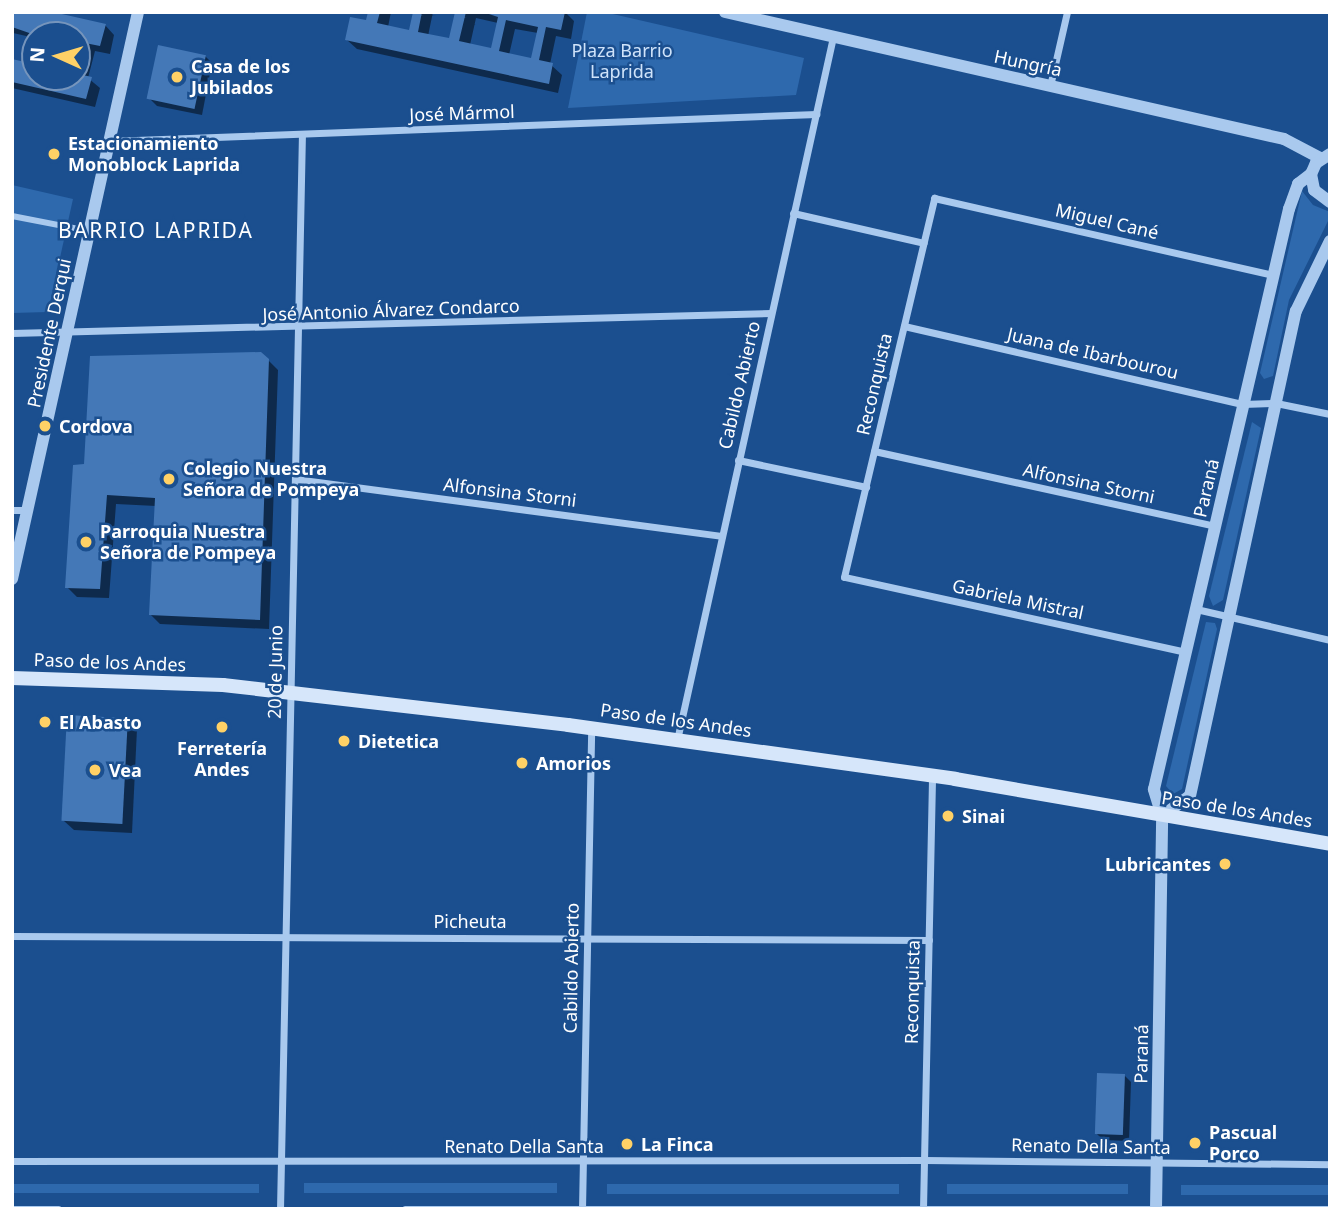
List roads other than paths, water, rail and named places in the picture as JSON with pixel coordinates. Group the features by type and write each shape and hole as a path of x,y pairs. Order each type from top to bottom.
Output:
{"main road":[{"name":"Paso de los Andes","path":"12,678 159,681 290,693 591,728 932,776 1330,844"}],"street":[{"name":"Presidente Derqui","path":"12,579 138,12"},
{"name":"Hungría","path":"726,12 1284,139 1325,156"},
{"path":"1050,86 1066,12"},
{"name":"Cabildo Abierto","path":"677,740 833,37"},
{"name":"José Mármol","path":"109,141 816,114"},
{"name":"20 de Junio","path":"280,1209 302,135"},
{"name":"Paraná","path":"1156,1208 1162,817 1154,789 1295,190 1325,156"},
{"path":"1311,174 1314,190 1330,202"},
{"name":"Miguel Cané","path":"934,198 1274,275"},
{"name":"Reconquista","path":"844,577 934,198"},
{"path":"793,214 924,243"},
{"path":"12,216 89,231"},
{"path":"1162,817 1190,796 1298,304 1330,241"},
{"name":"José Antonio Álvarez Condarco","path":"12,333 298,329 771,313"},
{"name":"Juana de Ibarbourou","path":"904,326 1244,404 1276,403 1330,414"},
{"name":"Alfonsina Storni","path":"874,451 1215,526"},
{"path":"738,460 866,487"},
{"name":"Alfonsina Storni","path":"295,480 721,536"},
{"path":"12,510 27,510"},
{"name":"Gabriela Mistral","path":"844,577 1186,652"},
{"path":"1196,609 1330,640"},
{"name":"Cabildo Abierto","path":"582,1208 591,728"},
{"name":"Reconquista","path":"923,1209 932,776"},
{"name":"Picheuta","path":"12,936 587,936 929,940"},
{"name":"Renato Della Santa","path":"12,1161 924,1160 1330,1164"},
{"path":"12,1209 58,1209"},
{"path":"405,1209 1330,1209"}],"place":[{"name":"Casa de los Jubilados","path":"177,77"},
{"name":"Estacionamiento Monoblock Laprida","path":"54,154"},
{"name":"Cordova","path":"45,426"},
{"name":"Colegio Nuestra Señora de Pompeya","path":"169,479"},
{"name":"Parroquia Nuestra Señora de Pompeya","path":"86,542"},
{"name":"El Abasto","path":"45,722"},
{"name":"Ferretería Andes","path":"222,727"},
{"name":"Dietetica","path":"344,741"},
{"name":"Amorios","path":"522,763"},
{"name":"Vea","path":"95,770"},
{"name":"Sinai","path":"948,816"},
{"name":"Lubricantes","path":"1225,864"},
{"name":"Pascual Porco","path":"1195,1143"},
{"name":"La Finca","path":"627,1144"}],"district":[{"name":"BARRIO LAPRIDA","path":"156,230"}],"park label":[{"name":"Plaza Barrio Laprida","path":"622,61"}]}
